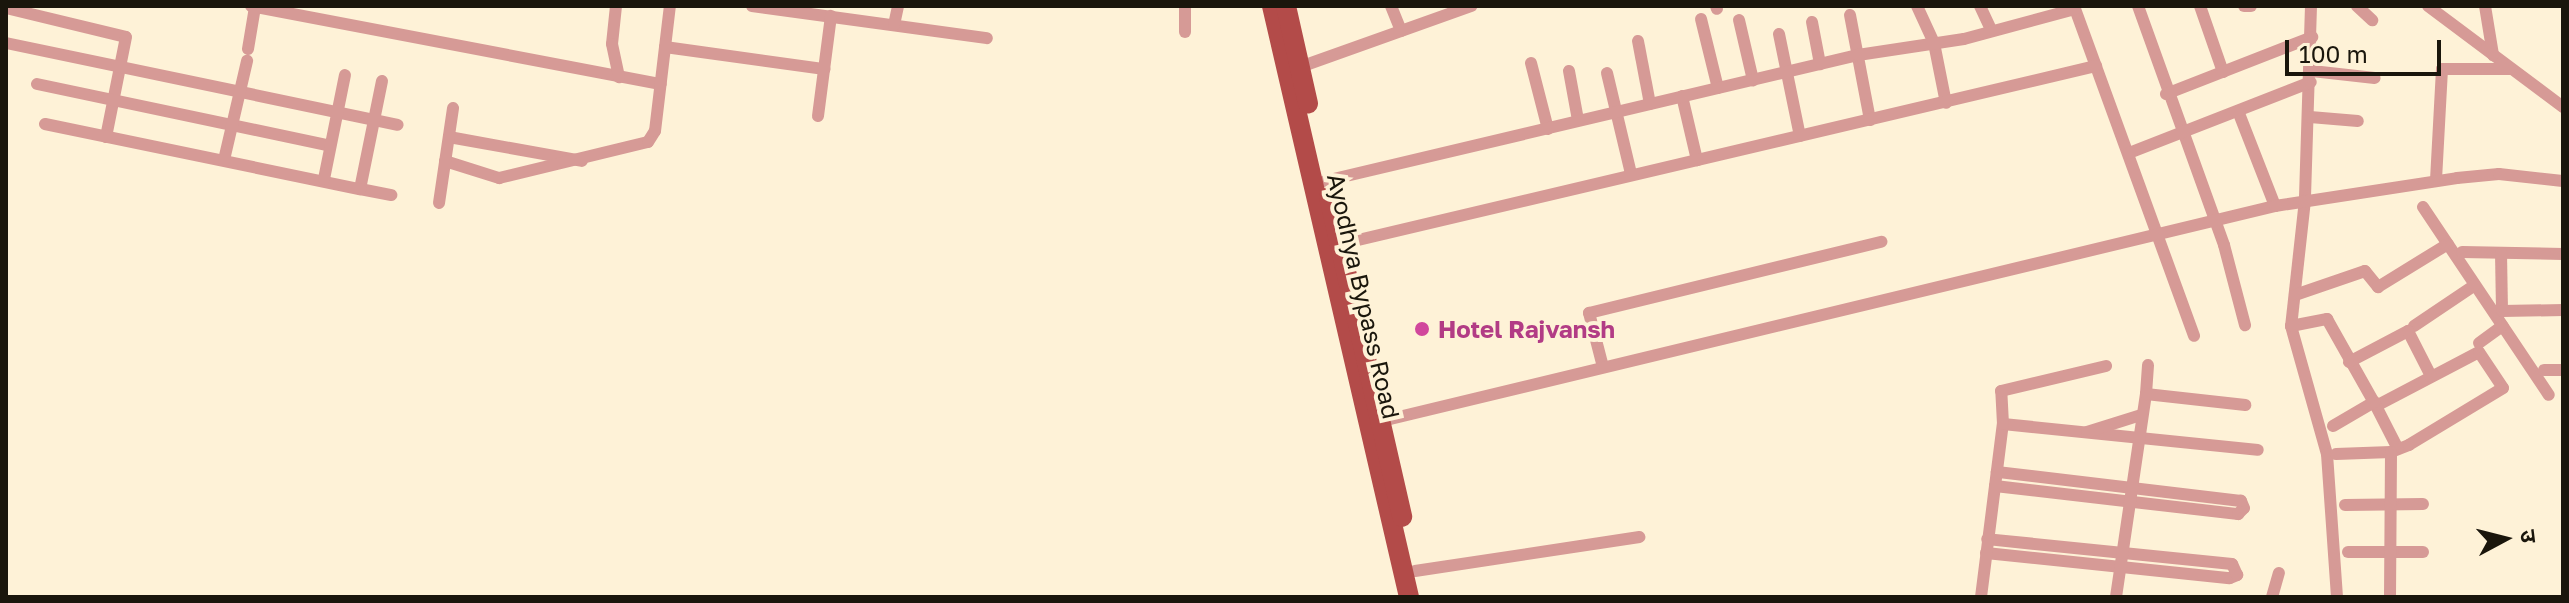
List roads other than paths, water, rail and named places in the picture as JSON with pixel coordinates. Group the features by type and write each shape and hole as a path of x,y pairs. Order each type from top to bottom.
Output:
{"main road":[{"name":"Ayodhya Bypass Road","path":"1272,6 1382,421 1421,597"},
{"name":"Ayodhya Bypass Road","path":"1286,6 1325,181 1333,245 1409,597"}],"street":[{"path":"224,160 248,55 253,6 661,84"},
{"path":"616,6 612,44 619,77"},
{"path":"445,161 499,178 582,161 648,142 655,131 670,6"},
{"path":"752,6 987,38"},
{"path":"894,25 898,6"},
{"path":"1185,6 1185,32"},
{"path":"1391,6 1401,31"},
{"path":"1300,67 1471,6"},
{"path":"1917,6 1934,43 1946,103"},
{"path":"1980,6 1991,30"},
{"path":"2138,6 2166,94 2216,222 2245,325"},
{"path":"2200,6 2223,72"},
{"path":"2244,6 2251,6"},
{"path":"2311,6 2312,76 2305,200 2291,326 2327,454 2337,597"},
{"path":"2357,6 2372,20"},
{"path":"2428,6 2563,107"},
{"path":"2485,6 2493,55"},
{"path":"1325,181 1858,55 1991,30 2074,7 2194,336"},
{"path":"6,8 119,31 126,37 106,137"},
{"path":"1850,15 1870,120"},
{"path":"818,116 831,16"},
{"path":"1701,19 1718,88"},
{"path":"1739,20 1753,80"},
{"path":"1812,22 1820,64"},
{"path":"1779,34 1800,136"},
{"path":"2166,94 2312,37"},
{"path":"1638,41 1650,104"},
{"path":"6,43 397,125"},
{"path":"665,47 824,69"},
{"path":"1531,63 1548,129"},
{"path":"1333,245 2096,66"},
{"path":"2436,180 2442,69 2510,69"},
{"path":"1569,71 1578,120"},
{"path":"1607,73 1631,174"},
{"path":"324,179 345,75"},
{"path":"2129,153 2238,111 2312,76 2375,78"},
{"path":"360,189 382,81"},
{"path":"37,84 112,104 330,146"},
{"path":"1682,96 1697,160"},
{"path":"439,203 453,108"},
{"path":"2238,111 2275,206"},
{"path":"2310,117 2358,121"},
{"path":"45,124 391,195"},
{"path":"449,137 582,161"},
{"path":"1382,421 2305,200 2436,180 2499,174 2560,181 2563,194"},
{"path":"2423,207 2549,395"},
{"path":"1603,367 1589,313 1881,242"},
{"path":"2295,295 2365,271 2378,287 2448,244"},
{"path":"2462,252 2563,254"},
{"path":"2501,253 2502,311 2563,310"},
{"path":"2414,326 2475,285"},
{"path":"2291,326 2327,319 2375,404 2395,451 2390,597"},
{"path":"2479,343 2502,326"},
{"path":"2349,362 2408,331 2431,376"},
{"path":"2333,426 2479,352 2503,391 2395,451 2336,454"},
{"path":"2116,597 2148,365"},
{"path":"1981,597 2003,424 2000,393 2006,388 2106,366"},
{"path":"2544,370 2563,370"},
{"path":"2146,394 2245,405"},
{"path":"2085,433 2141,415"},
{"path":"2003,424 2258,450"},
{"path":"1995,486 2129,494 2241,501 2244,508 2238,514 2129,494 1997,472"},
{"path":"2345,505 2423,504"},
{"path":"1415,571 1639,537"},
{"path":"1986,553 2237,575 2232,564 1987,539"},
{"path":"2348,552 2423,552"},
{"path":"2272,597 2279,573"}],"place":[{"name":"Hotel Rajvansh","path":"1422,329"}]}
